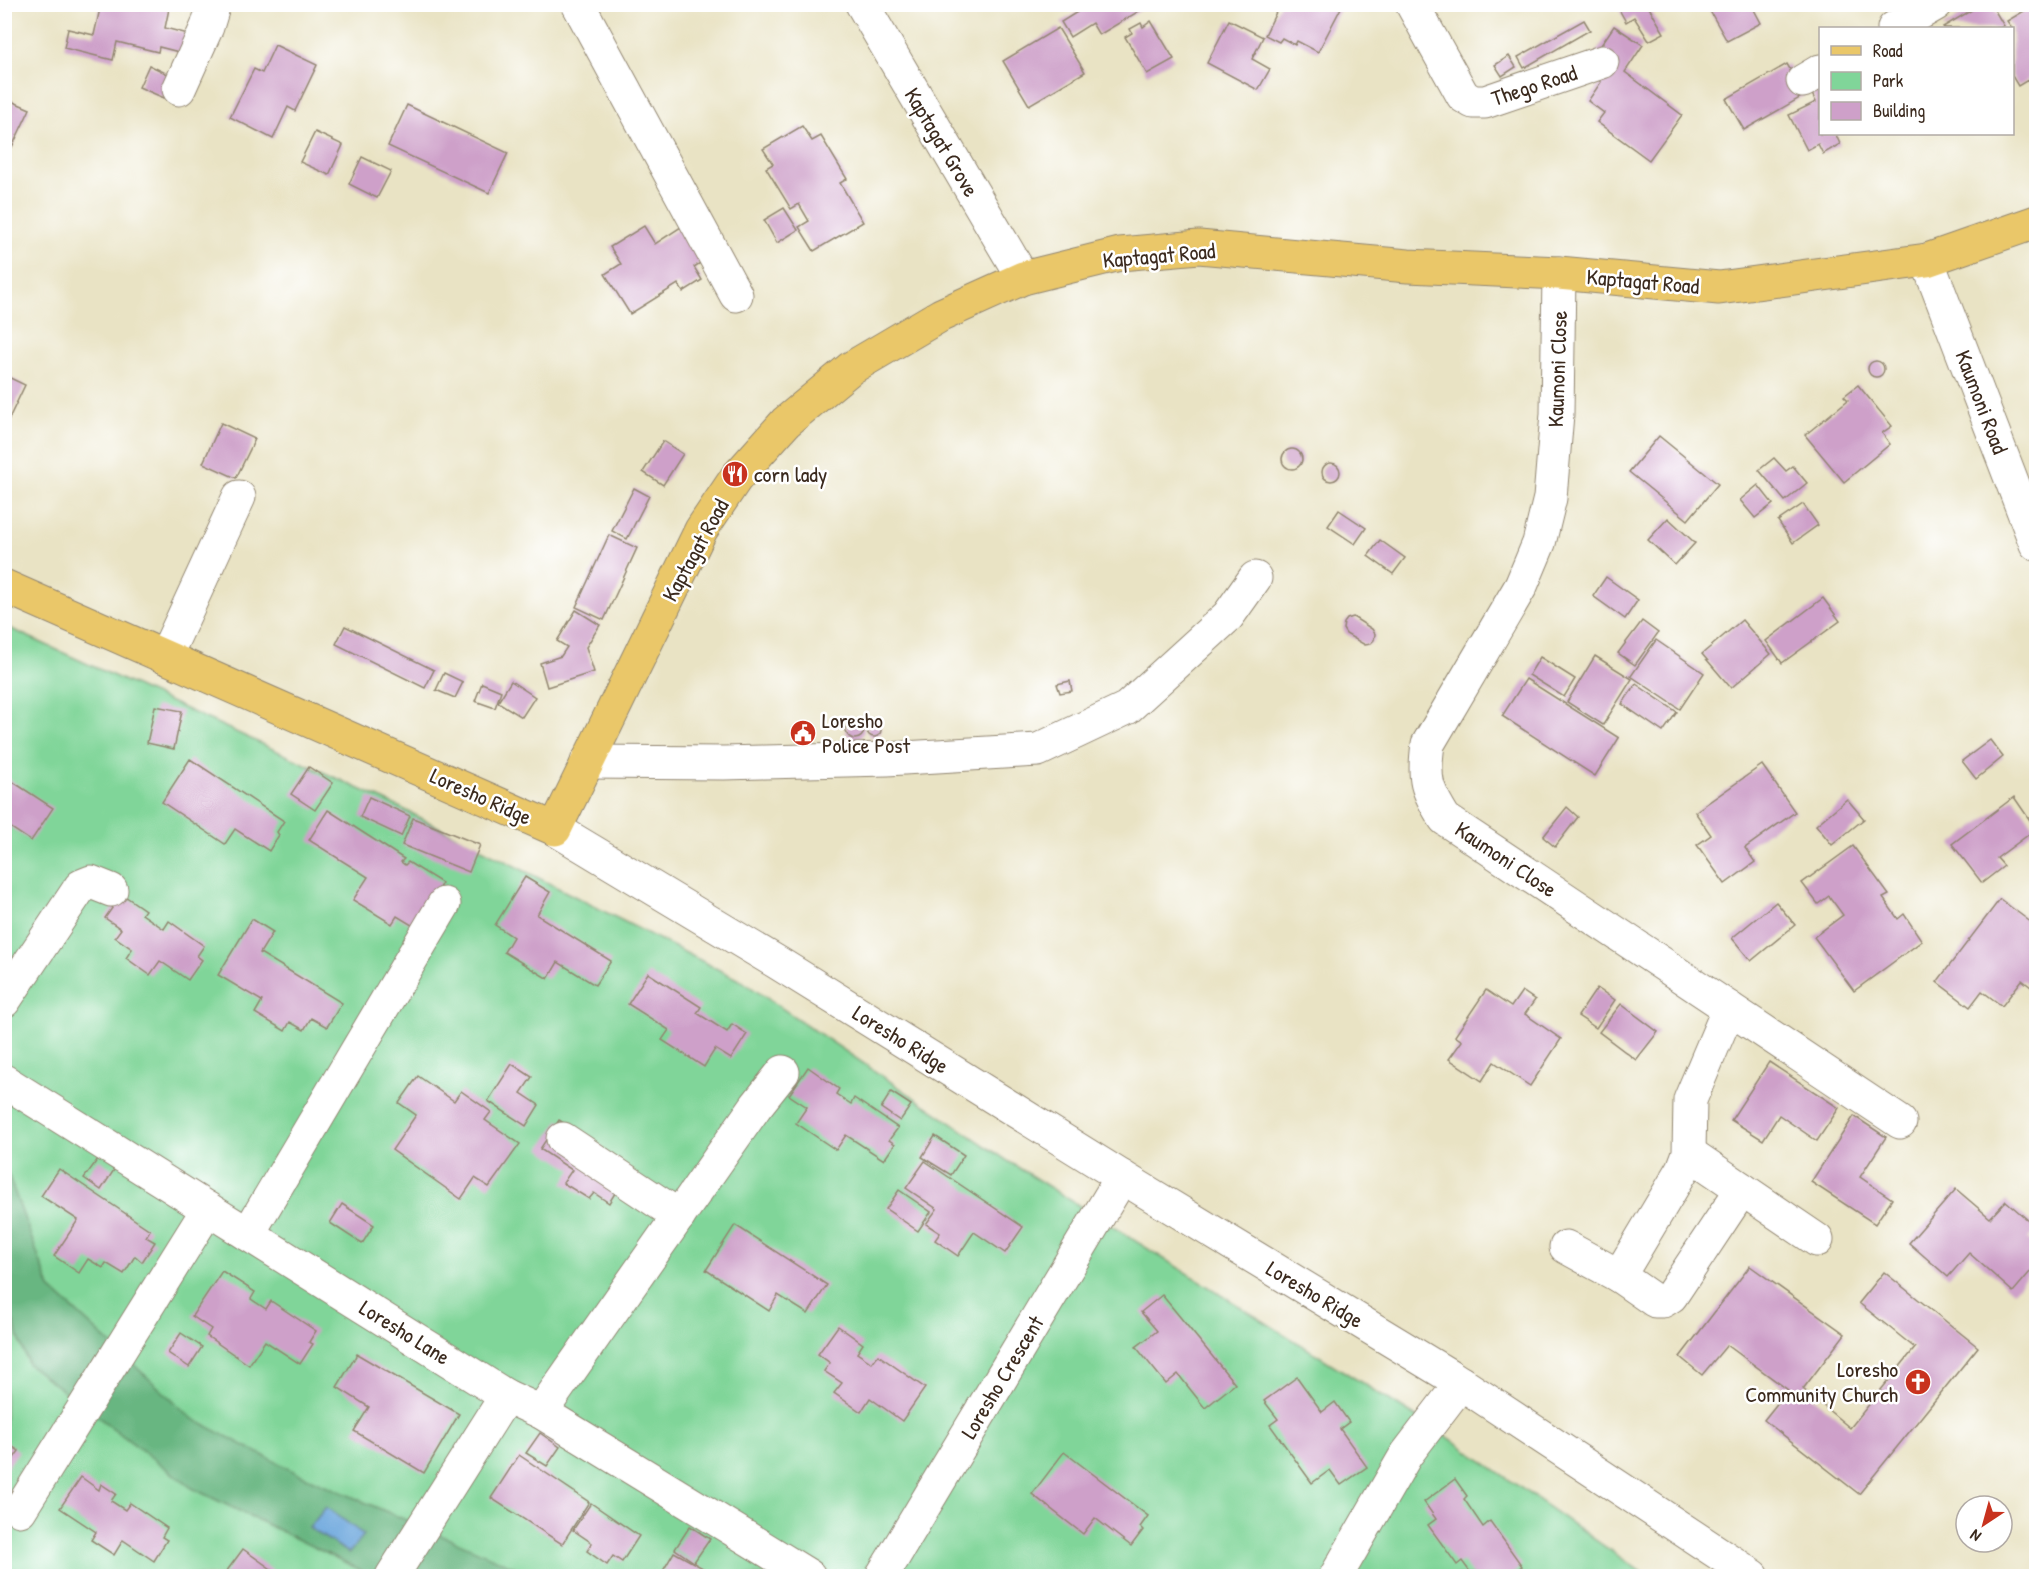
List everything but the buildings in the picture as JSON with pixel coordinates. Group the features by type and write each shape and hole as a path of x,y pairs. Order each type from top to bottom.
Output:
{"main road":[{"name":"Kaptagat Road","path":"555,828 701,530 736,478 779,430 852,368 941,315 1023,278 1120,254 1199,247 1408,266 1559,273 1719,288 1927,260 2037,222"},
{"name":"Loresho Ridge","path":"4,586 555,828"}],"street":[{"path":"179,89 204,35 214,4"},
{"path":"578,4 736,295"},
{"name":"Kaptagat Grove","path":"862,4 1023,278"},
{"name":"Thego Road","path":"1412,4 1463,96 1473,102 1485,102 1602,62"},
{"path":"1896,27 1936,4"},
{"name":"Kaumoni Road","path":"1927,260 2037,543"},
{"name":"Kaumoni Close","path":"1559,273 1557,414 1550,498 1539,543 1521,586 1428,744 1424,770 1431,796 1445,819 1900,1122"},
{"path":"165,657 239,496"},
{"path":"588,762 724,763 887,759 1038,750 1127,708 1228,616 1255,578"},
{"name":"Loresho Ridge","path":"555,828 1461,1383 1753,1576"},
{"path":"4,1001 81,886 92,882 111,890"},
{"path":"248,1234 444,904"},
{"path":"1619,1276 1683,1169 1689,1153 1690,1100 1729,1008"},
{"path":"541,1412 756,1106 783,1072"},
{"name":"Loresho Lane","path":"4,1081 506,1396 541,1412 809,1576"},
{"path":"563,1138 679,1215"},
{"path":"1689,1153 1817,1240"},
{"name":"Loresho Crescent","path":"882,1576 1122,1177"},
{"path":"1566,1247 1619,1276 1655,1301 1663,1301 1671,1296 1742,1189"},
{"path":"20,1510 208,1209"},
{"path":"1336,1576 1406,1455 1461,1383"},
{"path":"392,1576 506,1396"}],"green space":[{"path":"5,626 399,807 743,982 1011,1163 1442,1433 1647,1576 5,1576"},
{"path":"5,1166 50,1288 193,1419 295,1472 535,1576 373,1576 192,1488 28,1364 5,1298"}],"water":[{"path":"326,1507 364,1535 349,1553 309,1528"}],"place":[{"name":"corn lady","path":"735,474"},
{"name":"Loresho Police Post","path":"803,733"},
{"name":"Loresho Community Church","path":"1918,1382"}]}
